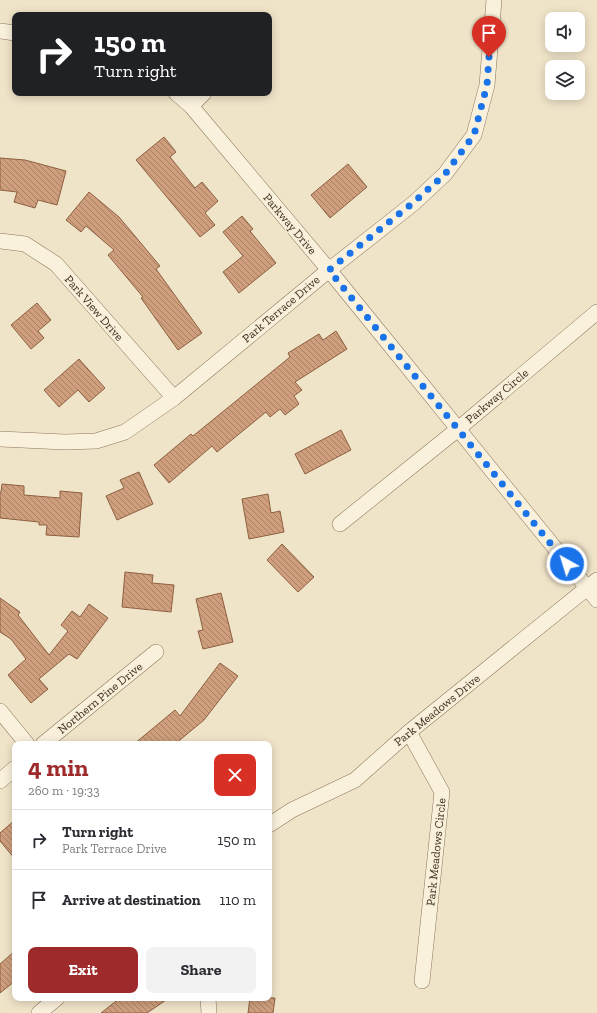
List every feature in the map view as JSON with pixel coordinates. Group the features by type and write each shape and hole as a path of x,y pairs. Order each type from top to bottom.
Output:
{"street":[{"name":"Park Terrace Drive","path":"0,439 65,442 96,441 125,432 174,398 414,202 445,174 474,135 487,85 494,0"},
{"path":"0,31 12,33"},
{"name":"Parkway Drive","path":"179,96 191,106 329,270 458,429 592,584 597,600"},
{"path":"191,106 201,96"},
{"name":"Park View Drive","path":"0,241 25,244 56,264 174,398"},
{"name":"Parkway Circle","path":"340,524 458,429 597,312"},
{"name":"Park Meadows Drive","path":"272,823 292,810 355,780 409,732 592,584"},
{"name":"Northern Pine Drive","path":"47,741 156,652"},
{"path":"0,711 25,741"},
{"name":"Park Meadows Circle","path":"409,732 442,792 422,981"},
{"path":"0,781 12,771"},
{"path":"39,1013 53,1001"},
{"path":"208,1001 208,1013"}],"building":[{"path":"164,137 176,152 170,157 195,188 202,182 218,201 205,213 215,225 200,237 136,160"},
{"path":"0,158 25,160 66,171 57,205 38,200 35,208 14,202 17,192 0,190"},
{"path":"348,164 367,187 330,218 311,195"},
{"path":"89,192 119,217 160,266 156,269 202,333 178,350 141,298 143,297 108,255 114,250 86,226 81,232 66,220"},
{"path":"242,216 253,229 250,231 276,263 239,293 223,272 243,256 223,232"},
{"path":"37,303 51,320 38,331 44,338 31,349 11,325"},
{"path":"336,331 347,349 295,382 302,390 294,396 299,404 285,415 280,409 270,417 266,412 217,452 212,446 169,483 154,465 191,434 193,436 290,357 288,353 319,334 323,340"},
{"path":"79,359 105,388 89,402 78,390 59,407 44,390"},
{"path":"341,430 351,450 305,474 295,454"},
{"path":"139,472 153,504 117,520 106,496 124,488 120,480"},
{"path":"2,484 24,486 24,495 60,498 60,491 82,493 79,537 46,535 47,525 39,525 39,522 0,518 0,492"},
{"path":"268,494 271,513 280,511 284,532 249,539 242,499"},
{"path":"282,544 314,577 298,592 267,560"},
{"path":"125,572 153,575 152,583 174,585 171,612 122,607"},
{"path":"221,593 233,642 203,649 198,631 203,630 196,599"},
{"path":"0,598 20,612 18,615 49,655 68,631 61,625 72,611 80,617 89,604 108,618 77,659 69,654 39,679 48,689 31,703 8,675 26,659 11,639 0,632"},
{"path":"220,663 238,676 204,720 179,741 138,741 175,710 180,716"},
{"path":"12,823 12,855 0,841 0,833"},
{"path":"12,954 12,983 0,993 0,964"},
{"path":"272,998 275,998 273,1013 248,1013 250,1001 272,1001"},
{"path":"116,1001 165,1001 147,1013 101,1013"}],"route":[{"path":"489,57 487,85 474,135 445,174 414,202 329,270 567,564"}]}
